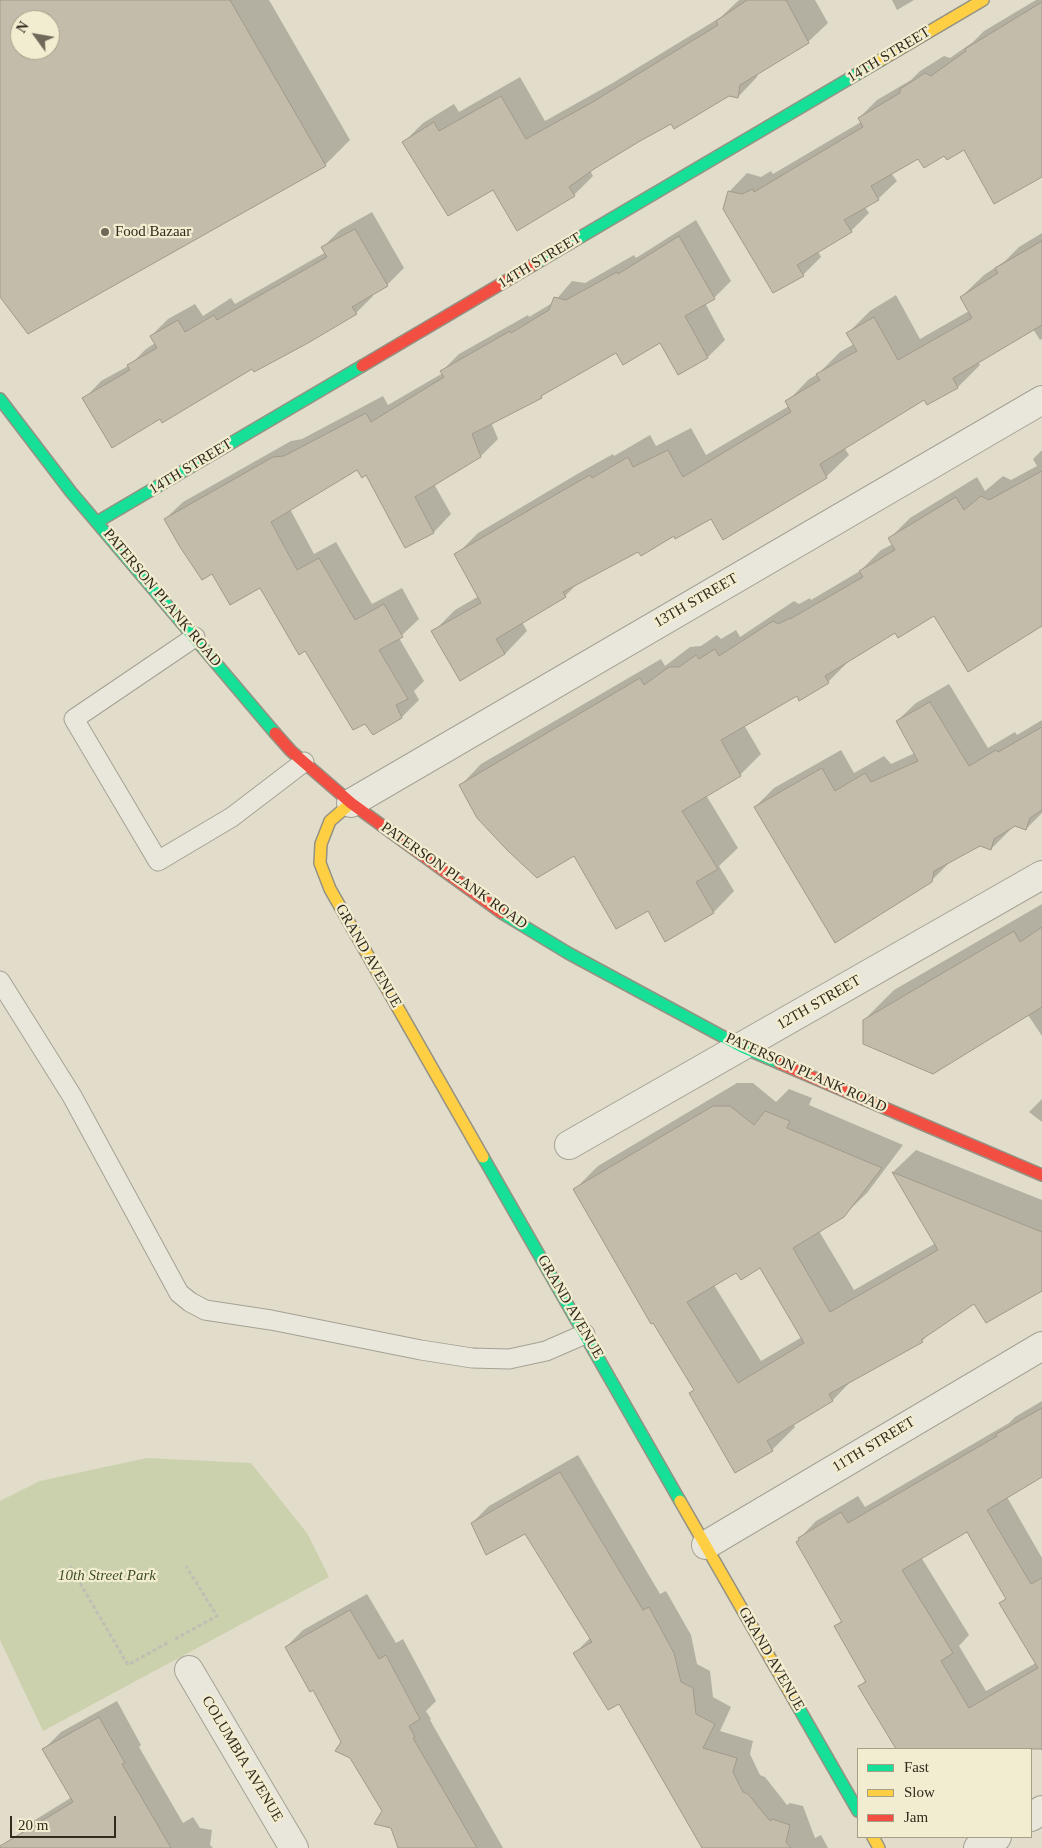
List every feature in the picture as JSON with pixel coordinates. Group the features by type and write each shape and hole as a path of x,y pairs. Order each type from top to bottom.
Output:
{"street":[{"name":"14TH STREET","path":"98,522 983,0"},
{"name":"PATERSON PLANK ROAD","path":"0,399 50,466 291,751 350,803 490,905 568,953 742,1047 1042,1175"},
{"name":"13TH STREET","path":"350,803 1042,400"},
{"name":"GRAND AVENUE","path":"350,803 330,821 321,844 320,863 330,889 857,1809"},
{"name":"12TH STREET","path":"569,1145 1042,875"},
{"name":"11TH STREET","path":"706,1545 1042,1346"},
{"name":"COLUMBIA AVENUE","path":"189,1670 294,1848"},
{"path":"978,1848 995,1838"}],"lane":[{"path":"195,637 74,719 158,861 232,817 304,762"},
{"path":"0,981 72,1096 179,1292 190,1302 205,1310 271,1320 421,1350 472,1358 509,1359 546,1351 585,1334"}],"path":[{"path":"70,1566 128,1665 217,1616 186,1566"}],"green space":[{"name":"10th Street Park","path":"147,1458 251,1463 307,1533 329,1577 43,1731 0,1640 0,1501 40,1481"}],"building":[{"name":"Food Bazaar","path":"0,0 230,0 326,166 28,334 0,297"},
{"path":"747,0 786,0 809,43 740,85 738,98 729,96 674,129 671,124 594,169 569,187 575,196 517,231 493,190 448,216 402,142 434,122 439,131 501,96 526,139 591,103 718,25 716,21"},
{"path":"1042,2 1042,177 994,204 964,150 947,160 944,156 924,168 918,159 871,186 879,200 844,220 852,232 797,265 804,276 773,293 723,209 728,191 742,194 753,189 754,192 863,127 858,118 900,93 900,89 925,73 931,76 966,51 965,49"},
{"path":"355,229 388,286 352,307 357,314 254,372 252,369 162,423 160,419 112,448 82,398 130,370 127,365 157,348 150,336 178,320 185,332 214,315 217,320 327,257 321,247"},
{"path":"679,236 715,299 685,316 708,358 678,375 660,343 623,365 616,353 541,396 542,398 472,434 481,457 415,497 434,533 405,548 366,475 362,478 357,470 271,522 297,570 319,558 355,620 384,604 403,637 379,650 408,699 396,705 402,718 373,735 365,724 353,730 305,651 299,655 260,588 230,605 212,574 202,580 164,519 273,457 284,456 366,413 371,422 444,377 440,371 510,331 511,333 549,310 554,297 566,300 617,272 618,274"},
{"path":"1042,241 1042,325 953,378 958,388 927,405 924,400 820,464 827,478 723,540 711,519 675,539 674,536 641,556 638,552 563,592 566,597 496,639 505,654 460,681 431,631 481,603 454,554 590,475 592,478 628,457 633,467 668,450 683,477 791,412 785,401 820,380 816,374 857,351 846,333 874,317 898,360 972,318 960,297 998,273 995,268"},
{"path":"1042,471 1042,626 968,672 934,616 898,638 895,633 825,676 829,683 799,701 797,696 721,740 741,776 682,811 718,869 696,882 714,913 665,942 648,911 616,929 574,856 537,878 477,818 459,785 640,678 644,685 669,667 679,667 696,655 699,659 715,649 719,656 773,621 778,624 790,619 863,577 859,571 895,550 888,538 956,497 964,510 981,496 989,500"},
{"path":"930,702 969,766 1042,727 1042,810 1030,818 1026,830 1015,826 994,839 991,850 980,846 934,871 932,882 835,943 754,807 822,768 835,791 865,773 871,782 918,761 896,721"},
{"path":"1042,927 1042,1007 933,1074 863,1044 863,1020 1014,931 1020,942"},
{"path":"713,1106 730,1106 754,1125 765,1111 790,1121 787,1128 882,1168 844,1217 793,1248 830,1312 938,1250 892,1172 1042,1232 1042,1291 986,1323 974,1304 921,1340 923,1342 829,1394 833,1401 767,1441 773,1451 735,1473 689,1393 694,1390 653,1323 651,1324 573,1189","holes":["760,1268 804,1343 738,1383 687,1302 736,1273 741,1280"]},
{"path":"1042,1408 1042,1477 987,1510 1031,1584 1042,1578 1042,1749 895,1748 858,1686 866,1682 834,1626 842,1622 796,1542 799,1540 798,1538 841,1512 848,1523 997,1436 996,1434","holes":["967,1532 1006,1599 999,1603 1038,1668 969,1708 941,1661 953,1653 902,1570"]},
{"path":"560,1472 643,1610 649,1607 674,1653 681,1682 693,1688 696,1714 715,1724 703,1748 737,1758 733,1772 743,1792 748,1794 770,1821 772,1819 790,1825 786,1842 791,1848 702,1848 619,1704 608,1710 573,1653 592,1642 525,1534 486,1555 471,1523"},
{"path":"350,1610 379,1659 386,1655 420,1719 409,1726 415,1737 413,1738 477,1848 398,1848 391,1828 374,1824 382,1811 350,1758 335,1751 341,1742 313,1690 310,1692 285,1647"},
{"path":"99,1717 125,1763 122,1764 171,1848 0,1848 0,1846 73,1802 42,1749"}],"traffic: fast":[{"path":"533,265 881,60"},
{"path":"97,522 362,366"},
{"path":"0,399 71,492 275,733"},
{"path":"502,913 568,953 742,1047 779,1063"},
{"path":"483,1157 680,1501"},
{"path":"797,1705 857,1809"}],"traffic: slow":[{"path":"881,60 983,0"},
{"path":"351,803 330,821 321,844 320,863 330,889 483,1157"},
{"path":"680,1501 797,1705"},
{"path":"874,1838 879,1848"}],"traffic: jam":[{"path":"362,366 533,265"},
{"path":"275,733 291,751 351,803 502,913"},
{"path":"779,1063 1042,1175"}],"place":[{"name":"Food Bazaar","path":"105,232"}]}
